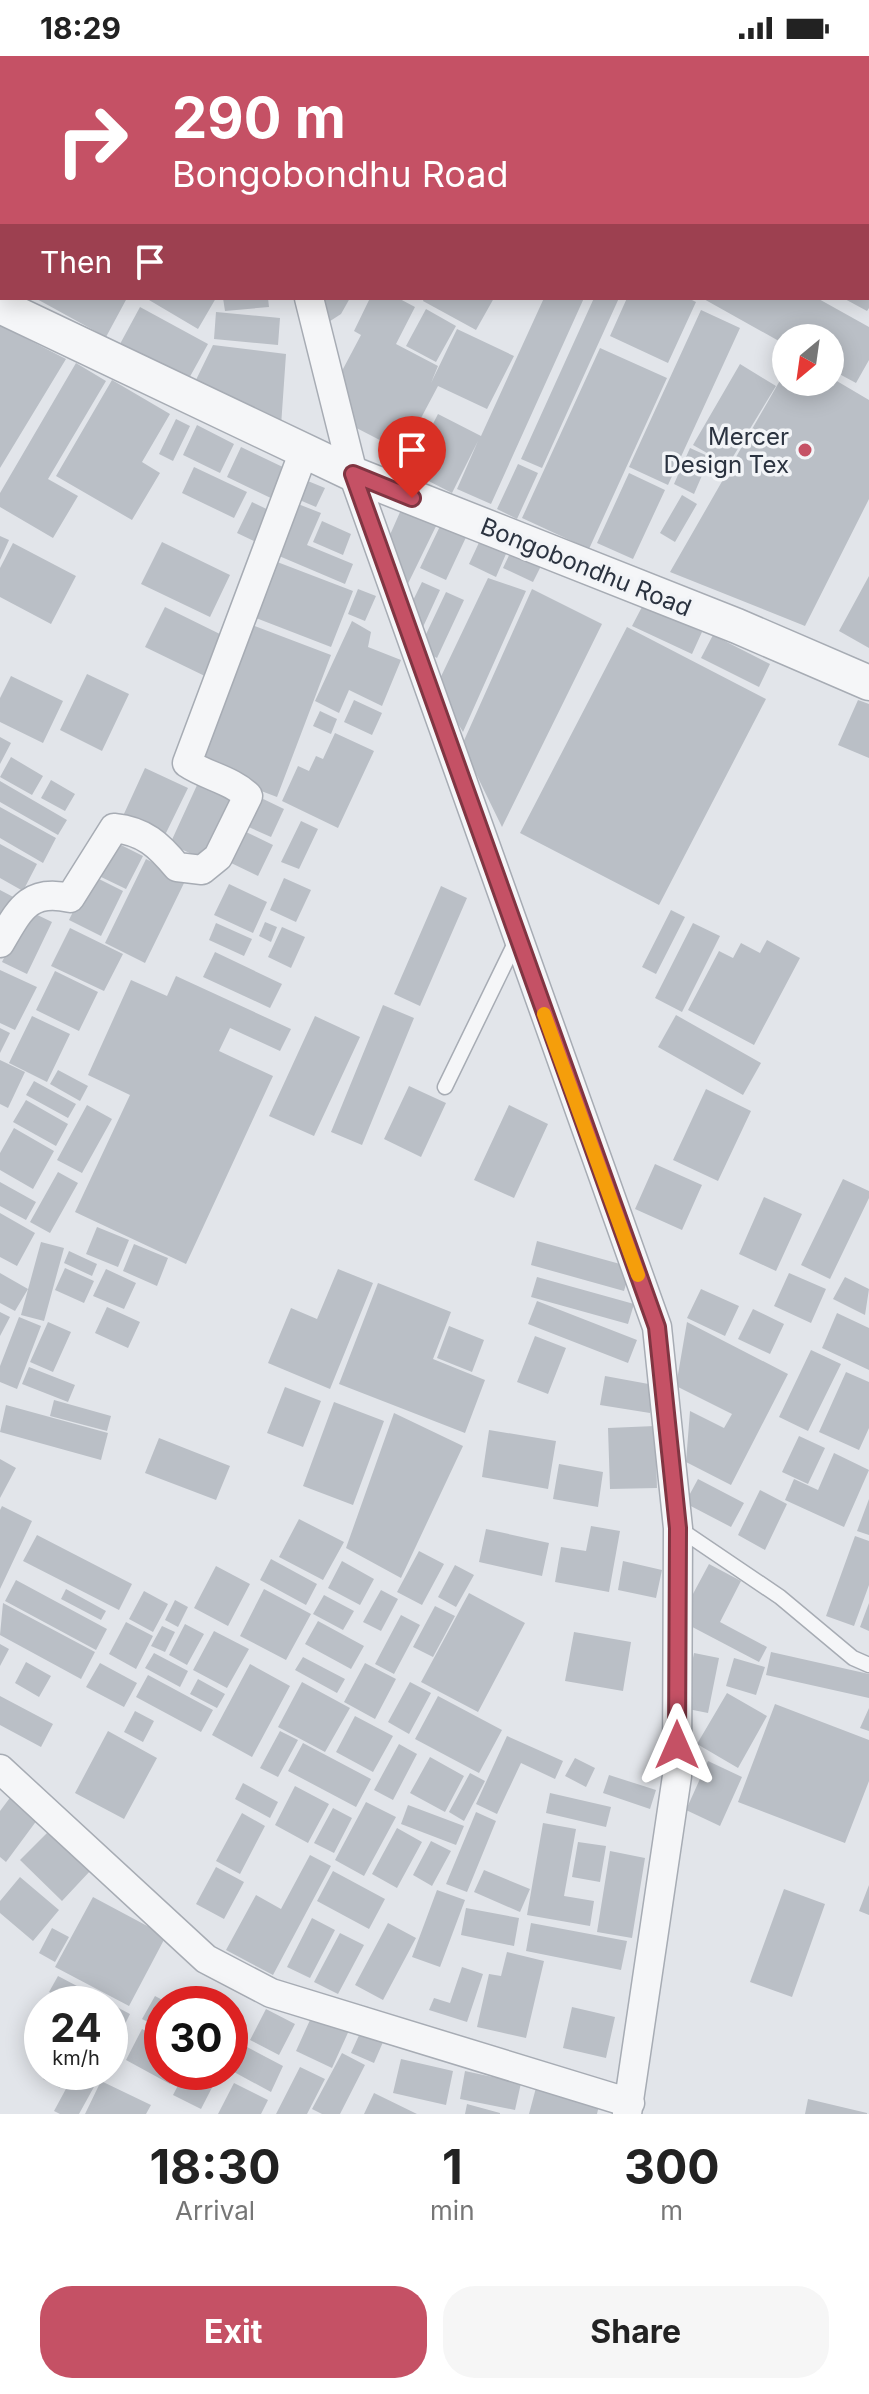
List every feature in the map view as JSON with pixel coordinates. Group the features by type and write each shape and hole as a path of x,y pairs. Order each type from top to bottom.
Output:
{"street":[{"path":"0,1769 206,1959 271,1993 628,2108 677,1776 678,1528 657,1327 353,474 310,300"},
{"name":"Bongobondhu Road","path":"0,306 353,474 737,626 869,683"},
{"path":"0,943 23,905 52,893 70,898 114,828 128,829 155,841 177,867 202,870 218,857 248,796 239,787 202,773 187,763 304,451"}],"lane":[{"path":"445,1087 517,938"},
{"path":"678,1528 780,1597 853,1658 869,1665"}],"building":[{"path":"39,300 126,300 106,337"},
{"path":"149,300 215,300 198,329"},
{"path":"223,300 268,300 269,307 225,311"},
{"path":"318,300 349,300 341,314 324,325"},
{"path":"369,300 402,300 415,307 396,344 438,366 431,383 457,329 514,356 487,409 438,386 403,452 341,420 334,386 361,335 354,331"},
{"path":"423,300 493,300 476,330"},
{"path":"543,300 583,300 491,504 457,489 478,441 452,493 409,471 438,414 481,436"},
{"path":"593,300 618,300 542,468 521,459"},
{"path":"626,300 696,302 668,363 610,336"},
{"path":"706,300 821,300 869,327 869,360 856,383 844,377 844,324 772,324 772,337"},
{"path":"847,300 869,300 867,311"},
{"path":"140,307 208,344 187,382 120,344"},
{"path":"426,309 456,326 436,362 406,346"},
{"path":"701,310 740,328 668,485 629,467"},
{"path":"216,312 280,318 278,345 214,339"},
{"path":"0,325 66,359 0,468"},
{"path":"213,345 286,354 281,426 194,384"},
{"path":"600,348 667,378 589,549 522,518"},
{"path":"76,363 106,381 48,479 78,496 53,538 0,507 0,493"},
{"path":"740,364 772,384 772,393 728,465 693,445"},
{"path":"112,380 170,414 142,462 160,473 132,520 56,476"},
{"name":"Mercer Design Tex","path":"844,385 869,400 869,499 805,626 670,572 772,394 844,396"},
{"path":"176,419 190,426 173,461 159,454"},
{"path":"197,425 234,444 220,473 183,455"},
{"path":"241,447 289,470 275,500 227,477"},
{"path":"690,448 710,457 694,494 674,484"},
{"path":"518,464 538,473 517,519 497,509"},
{"path":"194,467 247,492 234,518 182,493"},
{"path":"629,473 665,490 633,559 597,543"},
{"path":"298,477 325,488 316,507 290,496"},
{"path":"682,495 697,504 675,542 660,533"},
{"path":"252,502 277,514 262,545 237,533"},
{"path":"293,502 321,513 307,545 353,564 345,584 272,553"},
{"path":"404,503 439,520 400,600 382,553"},
{"path":"322,521 351,534 343,555 313,542"},
{"path":"442,522 468,533 446,580 420,568"},
{"path":"483,534 509,547 496,577 469,564"},
{"path":"0,536 9,540 0,560"},
{"path":"162,542 230,575 210,617 141,584"},
{"path":"13,543 76,576 51,624 0,597 0,568"},
{"path":"513,547 543,562 533,582 503,568"},
{"path":"272,560 353,591 331,647 251,616"},
{"path":"869,576 869,648 839,631"},
{"path":"488,578 526,591 463,732 436,687"},
{"path":"422,582 440,590 423,627 404,619"},
{"path":"358,589 376,596 365,621 348,614"},
{"path":"532,589 602,624 502,827 462,745"},
{"path":"446,592 464,600 437,658 419,649"},
{"path":"643,605 702,632 692,654 632,626"},
{"path":"165,607 230,639 211,679 145,647"},
{"path":"352,621 371,632 368,647 401,660 382,706 349,690 339,713 315,701"},
{"path":"247,623 331,655 277,797 193,765"},
{"path":"627,627 766,699 659,905 520,833"},
{"path":"713,635 770,664 759,687 701,658"},
{"path":"87,674 129,694 102,751 60,730"},
{"path":"11,676 63,701 43,743 0,722 0,698"},
{"path":"354,700 382,713 372,735 344,722"},
{"path":"858,700 869,704 869,758 838,745"},
{"path":"320,711 337,719 331,734 313,726"},
{"path":"335,733 374,751 338,828 282,801 298,766 309,771 316,756 323,759"},
{"path":"0,737 11,743 0,764"},
{"path":"11,757 43,776 32,795 0,777"},
{"path":"145,768 188,788 165,835 123,816"},
{"path":"51,780 75,794 65,811 41,798"},
{"path":"0,781 67,820 58,835 0,802"},
{"path":"198,783 235,801 207,861 170,844"},
{"path":"257,796 284,809 271,837 244,825"},
{"path":"0,807 56,838 43,863 0,838"},
{"path":"301,821 318,829 299,869 281,862"},
{"path":"244,831 273,845 258,876 229,862"},
{"path":"115,842 143,856 126,889 99,876"},
{"path":"0,844 37,864 23,891 0,878"},
{"path":"146,859 186,879 145,963 105,943"},
{"path":"91,875 123,891 101,936 69,920"},
{"path":"284,878 311,890 296,922 270,910"},
{"path":"229,884 267,902 253,933 214,915"},
{"path":"441,886 467,898 420,1006 394,994"},
{"path":"0,890 19,900 0,935"},
{"path":"27,910 52,922 27,974 2,962"},
{"path":"671,910 685,917 656,974 642,967"},
{"path":"265,922 277,927 271,942 259,936"},
{"path":"216,923 252,939 244,956 209,940"},
{"path":"693,923 720,936 682,1012 655,998"},
{"path":"282,927 305,937 291,968 268,957"},
{"path":"70,928 123,954 104,991 51,966"},
{"path":"767,940 800,958 754,1045 688,1010 719,951 733,958 741,943 760,953"},
{"path":"215,952 282,984 270,1008 203,977"},
{"path":"0,970 37,987 15,1030 0,1023"},
{"path":"55,971 98,992 79,1031 36,1010"},
{"path":"176,976 291,1029 280,1051 230,1028 219,1051 273,1076 186,1264 75,1212 130,1095 88,1075 131,980 167,996"},
{"path":"383,1005 414,1018 362,1145 331,1132"},
{"path":"676,1015 761,1063 743,1095 658,1047"},
{"path":"32,1016 70,1034 47,1082 9,1063"},
{"path":"315,1016 360,1037 314,1136 269,1116"},
{"path":"0,1028 10,1033 0,1053"},
{"path":"0,1060 25,1072 8,1108 0,1104"},
{"path":"58,1070 88,1086 80,1101 50,1084"},
{"path":"34,1081 76,1104 68,1118 26,1095"},
{"path":"409,1086 446,1103 421,1157 384,1139"},
{"path":"706,1089 751,1111 718,1181 673,1160"},
{"path":"26,1100 68,1124 56,1146 13,1122"},
{"path":"87,1105 112,1119 82,1173 57,1160"},
{"path":"509,1105 548,1124 514,1198 474,1180"},
{"path":"14,1128 54,1151 33,1189 0,1170 0,1153"},
{"path":"655,1164 702,1185 682,1230 635,1209"},
{"path":"58,1172 78,1183 50,1233 30,1222"},
{"path":"843,1179 869,1191 869,1198 830,1279 801,1265"},
{"path":"0,1182 36,1202 26,1220 0,1206"},
{"path":"764,1197 802,1214 776,1271 739,1254"},
{"path":"0,1213 35,1233 17,1266 0,1257"},
{"path":"97,1227 129,1240 118,1267 86,1254"},
{"path":"537,1241 631,1267 624,1291 531,1265"},
{"path":"41,1242 64,1248 44,1321 21,1315"},
{"path":"134,1244 168,1258 157,1286 123,1271"},
{"path":"69,1251 97,1264 92,1276 64,1263"},
{"path":"65,1268 94,1281 84,1303 55,1290"},
{"path":"106,1269 136,1283 124,1309 93,1296"},
{"path":"338,1269 373,1283 330,1389 268,1363 291,1308 317,1319"},
{"path":"0,1273 28,1289 15,1311 0,1303"},
{"path":"789,1273 826,1289 811,1323 774,1306"},
{"path":"537,1277 634,1304 628,1324 531,1297"},
{"path":"845,1277 869,1289 865,1315 833,1299"},
{"path":"378,1283 451,1312 433,1359 485,1380 465,1433 339,1384"},
{"path":"701,1289 739,1306 725,1336 687,1318"},
{"path":"537,1301 637,1340 628,1363 528,1324"},
{"path":"107,1307 140,1322 128,1348 95,1333"},
{"path":"753,1309 784,1324 770,1354 738,1339"},
{"path":"0,1312 10,1317 0,1336"},
{"path":"837,1313 869,1328 869,1370 822,1348"},
{"path":"19,1317 41,1326 17,1389 0,1382 0,1366"},
{"path":"48,1322 71,1332 53,1372 30,1362"},
{"path":"687,1322 788,1374 731,1485 686,1462 690,1411 724,1428 732,1414 676,1386"},
{"path":"449,1326 484,1340 472,1372 437,1358"},
{"path":"535,1336 566,1348 548,1394 517,1382"},
{"path":"811,1350 841,1364 808,1431 779,1417"},
{"path":"29,1367 75,1385 68,1402 22,1384"},
{"path":"846,1372 869,1382 869,1428 859,1450 819,1432"},
{"path":"605,1376 654,1385 650,1413 600,1405"},
{"path":"285,1387 321,1401 303,1447 267,1433"},
{"path":"54,1400 111,1416 107,1431 50,1416"},
{"path":"334,1402 384,1421 353,1505 303,1486"},
{"path":"6,1405 108,1433 101,1460 0,1432"},
{"path":"394,1413 463,1446 401,1578 346,1548"},
{"path":"655,1426 657,1488 610,1489 608,1428"},
{"path":"489,1430 556,1441 548,1489 482,1477"},
{"path":"799,1436 825,1448 808,1484 782,1472"},
{"path":"159,1438 230,1466 216,1500 145,1473"},
{"path":"834,1453 869,1470 844,1527 785,1500 794,1479 818,1490"},
{"path":"0,1459 16,1468 0,1498"},
{"path":"559,1464 603,1472 598,1507 553,1499"},
{"path":"698,1479 744,1503 731,1527 685,1503"},
{"path":"760,1490 787,1504 765,1550 738,1535"},
{"path":"869,1499 869,1535 857,1531"},
{"path":"2,1506 32,1521 0,1589 0,1510"},
{"path":"299,1519 344,1542 323,1580 279,1557"},
{"path":"591,1526 620,1531 609,1592 555,1582 561,1547 586,1551"},
{"path":"486,1529 549,1543 542,1576 479,1562"},
{"path":"37,1535 132,1584 119,1610 23,1561"},
{"path":"855,1536 869,1541 869,1585 854,1626 826,1616"},
{"path":"419,1551 444,1564 422,1605 397,1592"},
{"path":"271,1559 317,1584 306,1605 260,1580"},
{"path":"342,1561 374,1579 360,1605 328,1588"},
{"path":"623,1561 662,1570 656,1598 618,1590"},
{"path":"709,1564 741,1581 720,1622 767,1647 759,1662 679,1620"},
{"path":"455,1565 474,1575 456,1607 438,1597"},
{"path":"216,1566 250,1584 228,1626 194,1608"},
{"path":"16,1580 107,1629 96,1650 5,1601"},
{"path":"66,1589 106,1611 101,1620 61,1599"},
{"path":"264,1589 311,1614 286,1660 240,1636"},
{"path":"381,1590 398,1599 381,1631 363,1622"},
{"path":"144,1591 168,1604 153,1632 129,1619"},
{"path":"469,1593 525,1623 478,1712 421,1682"},
{"path":"324,1595 354,1611 343,1630 313,1614"},
{"path":"175,1600 188,1607 178,1627 165,1620"},
{"path":"3,1603 95,1652 81,1679 0,1635"},
{"path":"869,1603 869,1631 860,1627"},
{"path":"435,1606 455,1616 433,1657 413,1647"},
{"path":"401,1615 420,1625 394,1674 375,1664"},
{"path":"318,1621 364,1646 351,1669 305,1644"},
{"path":"126,1622 153,1636 136,1669 109,1654"},
{"path":"185,1624 204,1634 187,1665 169,1655"},
{"path":"162,1626 175,1632 165,1652 151,1646"},
{"path":"214,1631 249,1649 227,1688 193,1670"},
{"path":"574,1632 631,1642 623,1691 565,1681"},
{"path":"0,1644 9,1649 0,1666"},
{"path":"771,1652 869,1674 869,1698 766,1675"},
{"path":"154,1653 188,1671 180,1687 145,1668"},
{"path":"694,1653 719,1658 708,1713 683,1708"},
{"path":"303,1657 345,1679 337,1693 295,1670"},
{"path":"734,1658 765,1667 756,1695 726,1686"},
{"path":"26,1662 51,1676 39,1697 15,1683"},
{"path":"100,1663 137,1683 124,1707 86,1687"},
{"path":"365,1663 396,1679 375,1719 344,1702"},
{"path":"250,1664 290,1686 252,1757 212,1735"},
{"path":"148,1675 213,1710 201,1732 136,1697"},
{"path":"198,1679 225,1694 217,1708 190,1694"},
{"path":"302,1682 350,1708 325,1752 278,1727"},
{"path":"410,1682 431,1693 409,1734 388,1722"},
{"path":"727,1693 767,1716 738,1768 697,1744"},
{"path":"0,1696 53,1724 41,1747 0,1725"},
{"path":"438,1696 502,1730 479,1773 415,1739"},
{"path":"775,1704 869,1740 869,1781 845,1843 738,1802"},
{"path":"869,1708 869,1731 860,1728"},
{"path":"135,1711 154,1721 143,1742 124,1732"},
{"path":"355,1716 393,1736 373,1772 336,1752"},
{"path":"108,1731 157,1758 124,1819 75,1793"},
{"path":"280,1731 298,1740 278,1777 260,1768"},
{"path":"507,1736 563,1761 555,1779 521,1763 497,1814 476,1804"},
{"path":"303,1743 371,1779 356,1807 288,1771"},
{"path":"399,1744 417,1754 393,1800 374,1790"},
{"path":"430,1757 464,1776 445,1812 410,1793"},
{"path":"575,1758 595,1768 586,1787 565,1776"},
{"path":"708,1761 742,1777 720,1826 686,1810"},
{"path":"470,1773 485,1781 464,1821 449,1812"},
{"path":"609,1775 656,1790 650,1809 603,1793"},
{"path":"243,1783 278,1802 270,1818 235,1799"},
{"path":"295,1786 329,1804 308,1843 275,1825"},
{"path":"15,1791 43,1812 6,1862 0,1857 0,1811"},
{"path":"550,1793 611,1807 606,1827 546,1813"},
{"path":"366,1802 396,1817 364,1876 335,1860"},
{"path":"408,1805 464,1826 456,1845 401,1824"},
{"path":"333,1808 352,1818 334,1853 314,1843"},
{"path":"476,1812 496,1821 467,1892 446,1884"},
{"path":"242,1813 265,1826 240,1874 216,1861"},
{"path":"543,1823 576,1829 564,1896 594,1901 590,1926 527,1915"},
{"path":"397,1828 422,1842 397,1888 372,1874"},
{"path":"50,1830 91,1870 62,1901 20,1860"},
{"path":"431,1841 451,1851 432,1886 413,1875"},
{"path":"578,1842 606,1846 600,1882 572,1877"},
{"path":"610,1851 645,1858 632,1938 597,1932"},
{"path":"310,1855 331,1866 273,1975 226,1950 256,1895 281,1909"},
{"path":"216,1867 244,1882 224,1919 196,1904"},
{"path":"484,1870 530,1889 520,1912 474,1892"},
{"path":"333,1871 385,1899 369,1929 317,1901"},
{"path":"20,1877 59,1910 33,1941 0,1913 0,1901"},
{"path":"869,1885 869,1915 859,1911"},
{"path":"784,1889 825,1904 792,1997 750,1982"},
{"path":"437,1890 465,1900 440,1967 412,1957"},
{"path":"93,1897 166,1936 129,2006 128,1986 91,1986 55,1967"},
{"path":"466,1908 519,1918 514,1946 461,1935"},
{"path":"312,1918 335,1930 310,1978 287,1967"},
{"path":"388,1923 416,1938 383,2000 355,1985"},
{"path":"531,1923 627,1941 621,1970 526,1951"},
{"path":"52,1928 69,1937 55,1962 39,1953"},
{"path":"340,1933 364,1945 338,1994 314,1982"},
{"path":"507,1952 544,1961 526,2038 477,2027 489,1974 501,1976"},
{"path":"462,1967 483,1974 467,2022 429,2010 434,1998 450,2003"},
{"path":"58,1976 77,1986 52,1986"},
{"path":"572,2007 615,2017 606,2058 563,2048"},
{"path":"266,2009 295,2024 279,2055 250,2040"},
{"path":"315,2009 351,2026 332,2068 296,2051"},
{"path":"144,2030 144,2070 128,2061"},
{"path":"360,2033 383,2042 374,2063 351,2053"},
{"path":"248,2048 283,2066 271,2092 248,2080"},
{"path":"342,2053 365,2065 340,2114 322,2114 312,2109"},
{"path":"401,2059 453,2071 446,2105 393,2093"},
{"path":"300,2067 325,2079 307,2114 276,2114"},
{"path":"465,2071 521,2083 515,2110 460,2099"},
{"path":"537,2084 600,2101 597,2114 529,2114"},
{"path":"65,2090 92,2090 79,2114 54,2111"},
{"path":"97,2090 120,2090 151,2105 146,2114 85,2114"},
{"path":"176,2090 211,2090 201,2109 173,2095"},
{"path":"230,2090 248,2090 268,2100 261,2114 218,2114"},
{"path":"374,2093 417,2114 364,2114"},
{"path":"808,2099 867,2113 867,2114 805,2114"},
{"path":"467,2104 500,2113 500,2114 465,2114"}],"slow traffic":[{"path":"544,1014 638,1275"}],"place":[{"name":"Mercer Design Tex","path":"805,450"}],"route":[{"path":"412,498 353,474 657,1327 678,1528 677,1745"}]}
